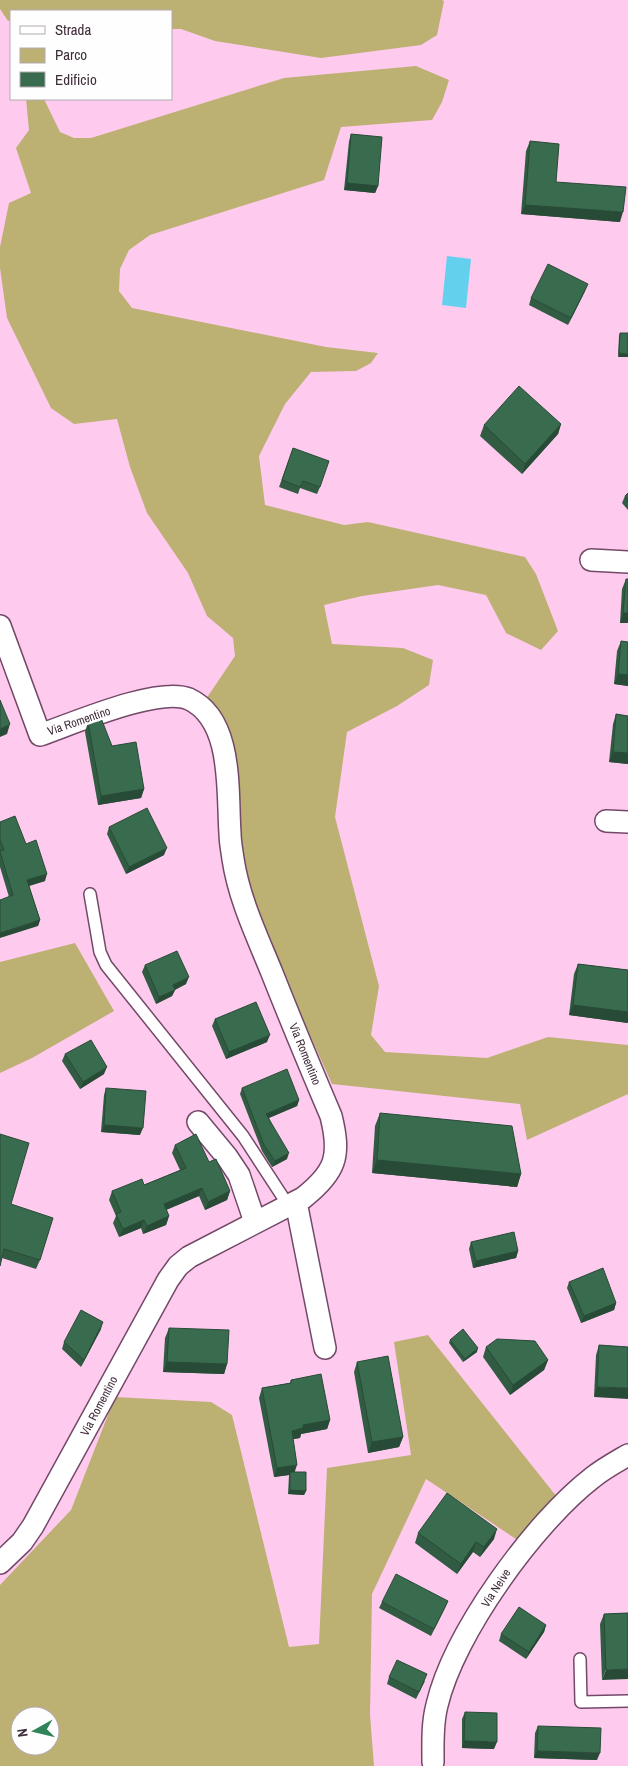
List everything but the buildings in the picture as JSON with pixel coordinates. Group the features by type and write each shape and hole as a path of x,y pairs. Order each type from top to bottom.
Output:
{"street":[{"path":"591,560 628,562"},
{"name":"Via Romentino","path":"0,626 40,735 131,703 178,696 188,698 198,704 211,720 225,755 227,766 230,834 234,866 242,896 331,1116 336,1149 334,1162 327,1176 317,1187 292,1204 189,1257 178,1266 168,1280 34,1526 22,1542 0,1563"},
{"path":"606,821 628,822"},
{"path":"198,1122 227,1157 239,1175 255,1222"},
{"path":"292,1204 325,1348"},
{"name":"Via Neive","path":"433,1762 434,1720 442,1689 465,1636 503,1576 536,1534 561,1507 592,1478 628,1456"}],"lane":[{"path":"90,894 100,952 106,965 243,1136 292,1204"},
{"path":"580,1659 581,1702 628,1700"}],"green space":[{"path":"0,0 444,1 437,35 421,45 321,58 215,41 181,29 172,29 172,10 10,10 10,20 8,21 0,9"},
{"path":"416,66 449,80 442,102 432,120 341,127 324,180 150,235 129,250 120,269 119,291 132,308 326,347 378,353 371,363 356,371 311,372 285,404 259,456 265,505 344,525 368,522 525,557 536,574 558,631 541,650 506,633 486,595 438,585 362,596 324,605 332,644 403,648 433,660 429,685 397,706 347,732 335,817 379,986 371,1035 385,1052 487,1058 548,1037 628,1045 628,1094 527,1140 520,1104 332,1084 256,916 204,702 235,656 233,638 207,616 188,573 147,513 130,467 117,419 74,424 51,408 7,318 0,268 0,247 9,203 31,193 16,148 29,130 26,100 44,100 60,132 74,138 91,138 284,78"},
{"path":"75,943 114,1011 32,1058 0,1073 0,962"},
{"path":"428,1335 557,1497 519,1541 426,1479 372,1594 370,1715 374,1766 0,1766 0,1585 71,1510 115,1397 211,1402 232,1415 289,1647 319,1644 327,1468 411,1455 394,1342"}],"water":[{"path":"447,256 471,259 466,308 442,305"}]}
